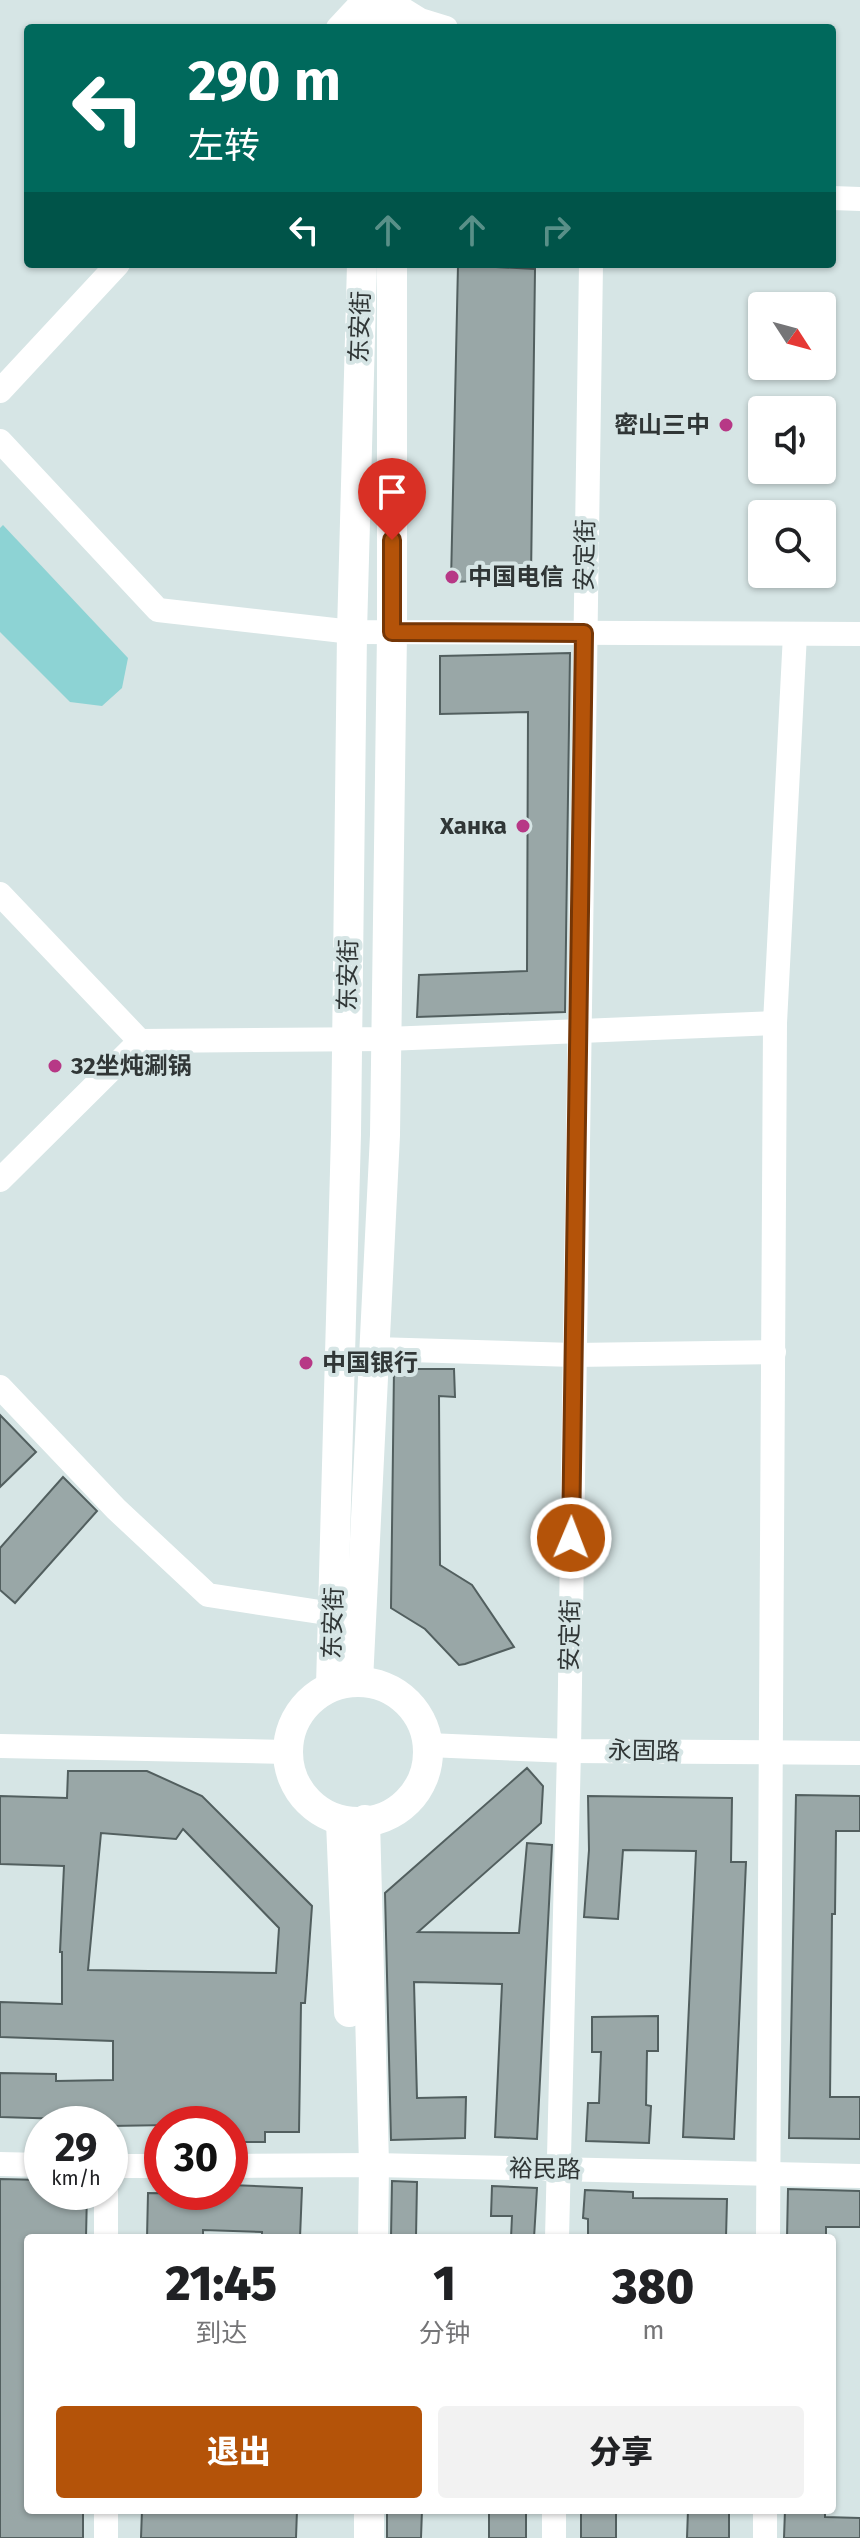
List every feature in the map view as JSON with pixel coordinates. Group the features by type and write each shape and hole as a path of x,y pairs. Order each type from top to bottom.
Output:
{"main road":[{"path":"366,0 368,24"},
{"path":"390,0 392,24"},
{"name":"东安街","path":"345,1684 333,1614 362,268"},
{"name":"东安街","path":"345,1684 375,1349 385,1135 392,632 392,268"},
{"path":"345,1684 386,1687 408,1702 424,1725 428,1745 424,1779 408,1802 385,1818 353,1821 308,1803 293,1779 287,1752 292,1725 308,1702 345,1684"},
{"path":"353,1821 365,2165 373,2234"},
{"path":"356,2234 365,2165"},
{"path":"351,2514 351,2538"},
{"path":"369,2514 369,2538"}],"street":[{"path":"342,24 366,0"},
{"path":"390,0 420,20 433,24"},
{"path":"836,198 860,199"},
{"path":"0,391 114,268"},
{"name":"安定街","path":"557,2234 569,1751 591,268"},
{"path":"0,441 158,610 352,632 860,634"},
{"path":"768,2234 775,1023 795,634"},
{"path":"0,894 140,1041"},
{"path":"0,1180 140,1041 387,1039 775,1023"},
{"path":"375,1349 574,1355 774,1352"},
{"path":"0,1387 116,1509 208,1595 333,1614"},
{"name":"永固路","path":"428,1745 569,1751 860,1753"},
{"path":"0,1746 287,1752"},
{"path":"0,2164 24,2165"},
{"name":"裕民路","path":"248,2166 365,2165 860,2176"},
{"path":"106,2210 106,2234"},
{"path":"106,2514 106,2538"},
{"path":"554,2514 554,2538"},
{"path":"765,2514 765,2538"}],"shaded area":[{"path":"3,525 128,658 122,688 102,706 70,702 0,632 0,528"}],"building":[{"path":"458,268 535,269 531,579 451,582"},
{"path":"570,653 565,1012 417,1017 419,975 527,971 528,712 440,714 440,656"},
{"path":"394,1369 454,1369 455,1397 439,1396 440,1565 472,1585 514,1647 465,1664 459,1665 425,1629 391,1608"},
{"path":"0,1415 36,1452 0,1487"},
{"path":"63,1477 97,1511 15,1603 0,1590 0,1548"},
{"path":"527,1768 543,1786 541,1823 418,1932 519,1933 527,1843 552,1845 537,2139 495,2137 502,1984 414,1982 417,2098 466,2097 465,2138 391,2140 385,1893"},
{"path":"68,1771 147,1771 202,1796 312,1906 305,2003 301,2003 299,2132 265,2132 265,2142 248,2142 248,2106 144,2106 144,2125 128,2126 128,2106 24,2106 24,2118 0,2117 0,2073 56,2074 56,2081 113,2080 113,2041 0,2037 0,2002 62,2004 60,1952 64,1866 0,1864 0,1796 67,1798","holes":["183,1829 279,1928 276,1973 88,1970 101,1833 176,1839"]},
{"path":"796,1795 860,1796 860,1831 836,1831 830,2097 860,2097 860,2139 789,2138"},
{"path":"588,1796 732,1798 731,1862 746,1862 734,2139 683,2137 696,1851 623,1850 618,1919 584,1917 589,1850"},
{"path":"658,2016 658,2051 647,2051 646,2105 651,2106 649,2143 586,2141 588,2103 599,2103 601,2052 592,2052 592,2017"},
{"path":"0,2179 24,2180 24,2210 87,2210 86,2234 24,2234 24,2514 83,2514 83,2538 0,2538"},
{"path":"392,2181 417,2182 416,2234 391,2234"},
{"path":"248,2186 302,2188 300,2234 203,2230 203,2234 147,2234 148,2210 248,2210"},
{"path":"492,2186 537,2188 534,2234 511,2234 512,2216 491,2216"},
{"path":"788,2189 860,2191 860,2227 826,2227 826,2234 787,2234"},
{"path":"585,2190 633,2192 633,2198 727,2199 726,2234 588,2234 588,2219 583,2218"},
{"path":"142,2514 297,2514 296,2538 141,2538"},
{"path":"387,2514 422,2514 421,2538 387,2538"},
{"path":"489,2514 526,2514 526,2538 489,2538"},
{"path":"581,2514 616,2514 616,2538 581,2538"},
{"path":"688,2514 729,2514 729,2538 687,2538"},
{"path":"785,2514 860,2518 860,2538 784,2538"}],"place":[{"name":"密山三中","path":"726,425"},
{"name":"中国电信","path":"452,577"},
{"name":"Ханка","path":"523,826"},
{"name":"32坐炖涮锅","path":"55,1066"},
{"name":"中国银行","path":"306,1363"}],"route":[{"path":"392,540 392,632 584,633 571,1538"}]}
